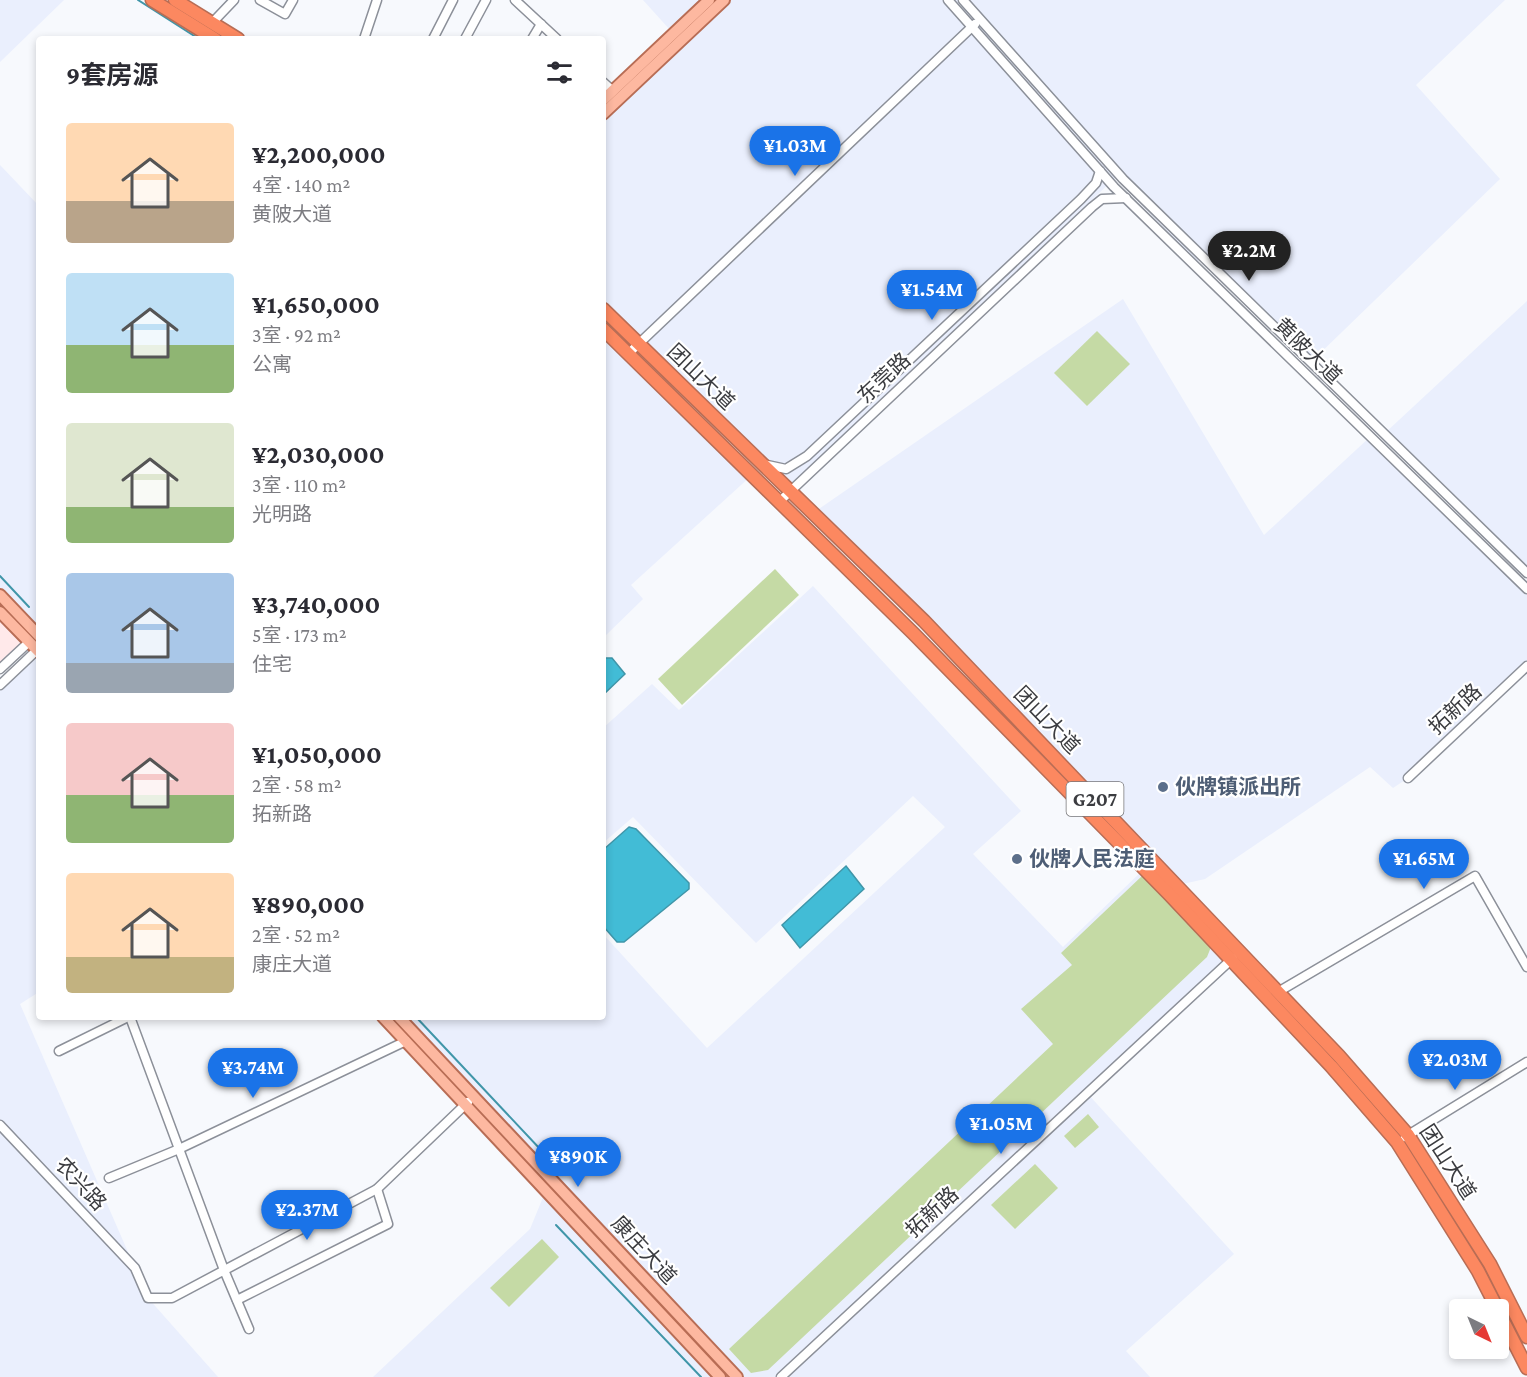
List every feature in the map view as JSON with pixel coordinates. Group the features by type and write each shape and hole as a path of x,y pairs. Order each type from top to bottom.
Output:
{"highway":[{"path":"152,0 210,36"},
{"path":"175,0 233,36"},
{"name":"团山大道","path":"606,312 924,621 1235,956 1397,1142 1478,1271 1492,1299"},
{"name":"团山大道","path":"606,332 913,633 1169,894 1235,956 1278,992 1408,1135 1490,1264 1527,1337"},
{"name":"团山大道","path":"1509,1332 1527,1368"}],"main road":[{"path":"606,97 709,0"},
{"path":"606,111 724,0"},
{"path":"0,595 36,641"},
{"path":"0,612 36,641"},
{"name":"康庄大道","path":"386,1020 470,1100 738,1377"},
{"name":"康庄大道","path":"402,1020 470,1100 720,1377"}],"street":[{"path":"212,22 234,0"},
{"path":"261,0 285,14 293,0"},
{"path":"435,36 453,0"},
{"path":"467,36 486,0"},
{"path":"515,0 554,36"},
{"name":"黄陂大道","path":"948,0 1126,198 1527,589"},
{"name":"黄陂大道","path":"963,0 1123,179 1527,573"},
{"path":"365,36 373,1"},
{"path":"628,354 980,20"},
{"path":"534,36 542,24"},
{"path":"606,85 613,91"},
{"name":"东莞路","path":"763,464 786,469 807,456 1081,199 1096,183 1100,171"},
{"name":"东莞路","path":"779,502 1092,207 1102,199 1126,198"},
{"path":"0,669 36,643"},
{"path":"0,685 36,643"},
{"name":"拓新路","path":"1408,777 1527,666"},
{"path":"1278,992 1475,876 1527,967"},
{"name":"拓新路","path":"781,1377 1235,956"},
{"path":"59,1051 123,1020"},
{"path":"130,1020 224,1270 249,1329"},
{"path":"109,1178 179,1149 406,1041"},
{"path":"1397,1142 1527,1062"},
{"path":"224,1270 377,1189 470,1100"},
{"name":"农兴路","path":"0,1125 135,1268 148,1298 172,1298 224,1270"},
{"path":"237,1300 388,1224 377,1189"}],"shaded area":[{"path":"0,0 64,0 0,62"},
{"path":"643,0 1505,0 1416,85 1500,179 1311,362 1203,256 1197,262 1115,178 787,488 606,312 606,111 680,41"},
{"path":"0,165 36,203 36,630 0,595"},
{"path":"1123,299 1264,535 1370,437 1527,589 1527,666 1408,778 1393,788 1370,767 1205,879 1178,885 813,513"},
{"path":"1527,301 1527,573 1385,433"},
{"path":"606,332 752,475 631,585 643,599 606,635"},
{"path":"813,586 1021,811 973,854 1063,947 1144,869 1230,960 1087,1093 1234,1254 1126,1351 1150,1377 737,1377 402,1020 606,1020 606,937 707,1048 945,827 913,796 756,943 633,817 606,840 606,725 652,684 679,710"},
{"path":"0,612 29,642 0,669"},
{"path":"36,655 36,994 20,1004 148,1298 218,1377 0,1377 0,685"},
{"path":"546,1190 720,1377 373,1377 530,1229"}],"green space":[{"path":"1097,331 1130,364 1087,406 1054,373"},
{"path":"775,569 799,595 682,705 658,679"},
{"path":"1143,875 1211,947 1207,957 768,1370 751,1373 729,1349 1053,1044 1021,1009 1072,965 1061,953"},
{"path":"1088,1114 1099,1127 1075,1148 1064,1136"},
{"path":"1035,1164 1058,1188 1015,1229 991,1205"},
{"path":"542,1239 559,1257 509,1307 490,1288"}],"water":[{"path":"606,658 612,658 625,674 606,692"},
{"path":"629,827 636,829 689,883 689,889 624,942 617,942 606,929 606,847"},
{"path":"846,866 864,889 800,948 782,925"}],"waterway":[{"path":"138,0 194,36"},
{"path":"0,576 29,607"},
{"path":"419,1020 541,1150"},
{"path":"556,1225 701,1377"}],"place":[{"name":"伙牌镇派出所","path":"1163,787"},
{"name":"伙牌人民法庭","path":"1017,859"}]}
